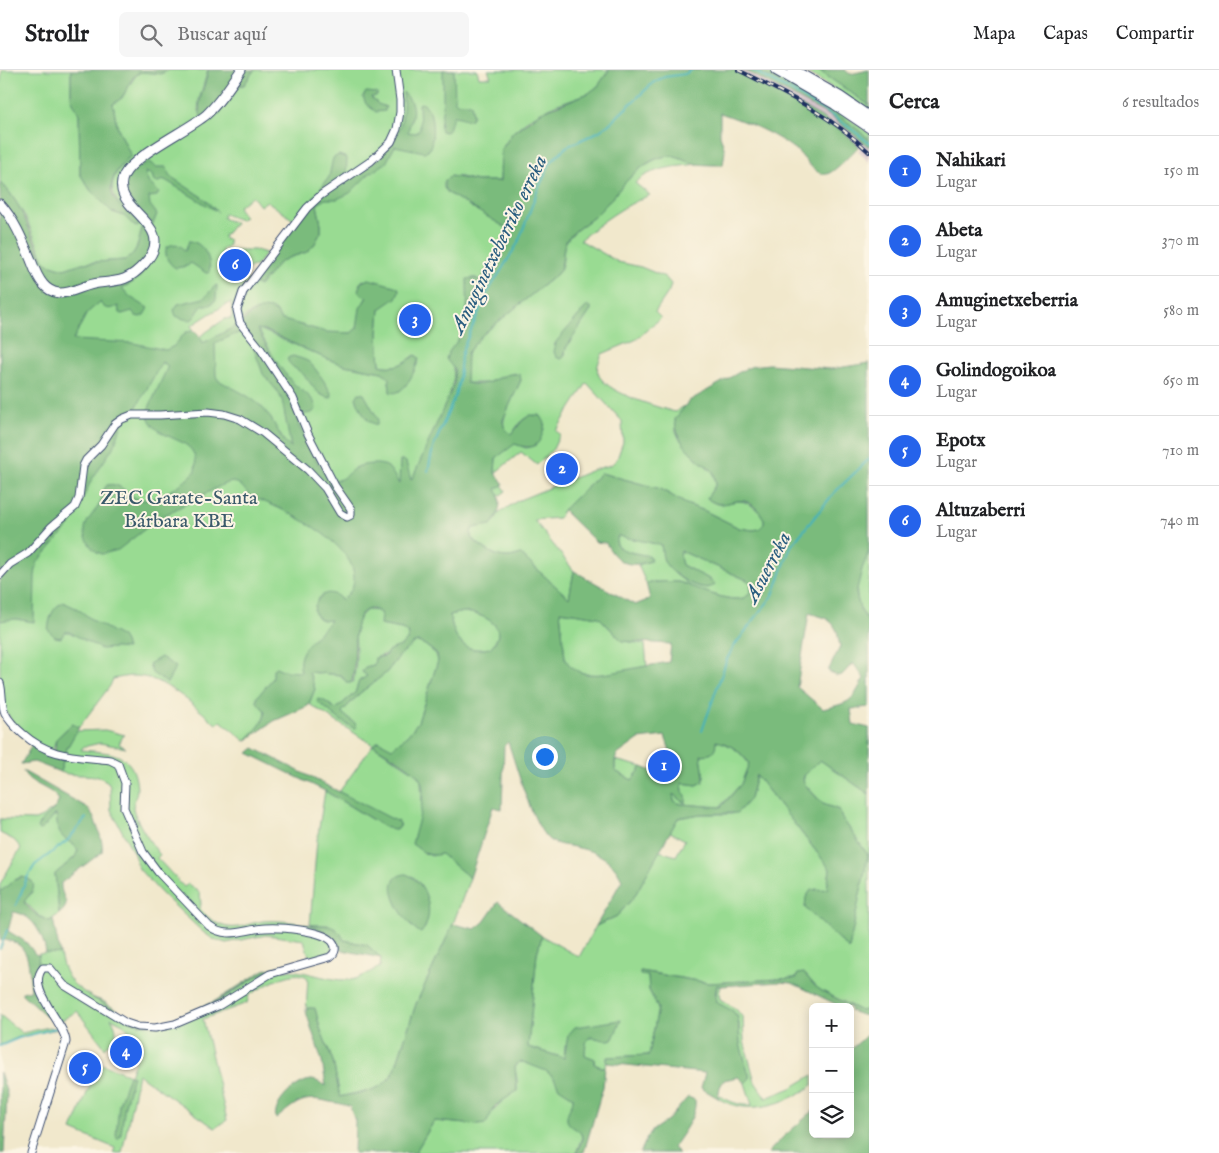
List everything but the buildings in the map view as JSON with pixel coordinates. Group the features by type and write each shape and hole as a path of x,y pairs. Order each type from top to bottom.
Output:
{"highway":[{"path":"776,70 835,104 869,127"},
{"path":"793,70 840,97 869,117"}],"main road":[{"path":"0,204 16,228 39,278 50,290 64,292 89,284 115,282 130,277 150,258 155,244 149,224 126,201 122,194 125,174 137,161 206,115 222,97 241,70"}],"street":[{"path":"0,575 12,563 28,553 51,526 76,506 79,498 83,466 86,460 100,447 115,424 132,415 208,412 240,419 260,431 303,466 325,488 340,513 347,517 351,515 351,509 309,437 293,398 260,348 240,323 237,310 243,292 307,208 321,195 371,161 390,142 397,129 400,110 396,70"},
{"path":"0,682 5,714 18,729 38,746 51,752 110,760 118,764 125,783 124,810 143,852 156,870 209,926 216,931 226,934 264,928 316,933 328,938 333,943 335,949 334,955 330,958 268,974 220,1005 180,1023 158,1028 142,1028 128,1024 64,985 50,968 43,968 39,978 43,995 50,1013 65,1034 66,1042 31,1153"}],"shaded area":[{"path":"735,70 744,70 810,104 841,123 869,147 869,162 858,151 861,148 833,124"}],"green space":[{"name":"ZEC Garate-Santa Bárbara KBE","path":"2,70 71,70 71,94 79,114 80,174 91,191 112,212 124,216 135,227 121,208 113,192 112,184 115,176 131,156 117,126 113,104 122,98 134,78 141,71 161,74 169,70 208,70 199,100 198,111 238,86 244,85 254,70 477,70 479,77 491,77 488,70 609,70 598,86 589,93 555,105 530,118 513,132 501,150 500,181 477,181 457,176 448,193 513,232 492,259 481,281 471,278 464,327 456,344 449,352 454,378 449,395 498,420 515,444 526,448 535,446 544,429 539,415 530,416 522,420 512,435 504,426 507,410 521,380 515,373 487,383 465,383 467,353 482,335 557,274 562,265 564,246 569,238 595,216 635,173 654,160 669,155 697,164 664,169 642,178 635,183 650,195 613,215 580,240 618,262 641,267 665,277 671,284 669,291 655,312 661,318 635,340 602,354 598,363 598,373 602,380 610,386 632,398 675,412 686,405 675,419 676,431 691,453 713,472 716,484 707,498 719,504 737,501 750,505 762,515 764,524 759,529 753,530 739,528 686,504 661,489 601,473 563,510 559,518 534,520 574,571 569,599 520,554 506,557 500,556 488,551 471,538 473,528 495,521 498,514 517,501 593,470 611,465 617,459 623,442 622,421 587,383 556,431 560,434 553,449 537,465 521,452 495,473 496,458 494,456 490,466 506,491 494,500 460,518 301,672 261,706 265,711 263,720 245,741 221,721 216,724 167,686 144,677 130,676 113,679 110,686 79,727 72,724 56,739 51,755 42,752 21,734 0,701 0,212 35,281 133,277 142,228 139,242 133,254 125,260 82,263 64,269 48,264 44,260 25,216 8,190 0,183 0,90","holes":["252,196 260,206 267,201 296,222 317,205 321,232 314,245 307,252 280,262 259,286 243,277 249,268 256,266 266,253 256,250 228,250 224,253 225,256 240,258 238,271 222,268 223,263 220,260 222,250 229,245 228,240 224,239 224,234 235,223 223,218 224,214 240,220 245,217 238,207","363,280 399,289 397,295 380,309 378,333 380,365 394,366 416,355 419,358 418,364 389,384 389,378 382,372 344,365 257,328 271,352 254,349 243,331 242,319 254,311 268,309 277,312 279,319 326,333 345,334 354,332 367,296 359,284","231,302 232,318 225,319 199,337 191,326","586,307 591,310 566,348 565,355 554,345"]},
{"path":"71,70 169,70 156,74 138,73 122,97 113,104 117,126 131,156 122,164 115,175 111,186 112,192 119,204 138,219 138,227 134,226 124,216 112,212 91,191 80,174 79,114 71,98"},
{"path":"208,70 254,70 244,85 237,87 226,105 204,124 201,117 200,103"},
{"path":"443,70 454,70 455,101 457,103 471,103 473,115 468,120 453,116 449,130 445,132 441,131 440,128 443,103"},
{"path":"609,70 735,70 820,116 844,132 859,146 835,170 823,174 814,169 797,151 770,133 720,113 720,135 725,151 723,165 696,164 671,156 656,159 645,165 627,180 595,216 568,238 564,247 560,270 557,274 482,335 467,353 466,383 483,384 511,374 520,375 521,380 503,420 504,427 508,432 512,434 522,421 530,415 541,416 545,423 542,436 536,444 528,447 515,444 496,458 495,473 504,484 496,489 500,503 497,516 491,525 473,528 471,538 488,551 500,556 506,557 520,554 569,598 574,571 635,605 650,599 646,583 658,582 678,582 732,599 742,598 749,594 751,584 747,580 681,551 682,565 711,580 715,585 702,587 679,577 664,561 661,545 618,536 616,541 618,547 629,552 650,556 651,561 630,564 619,560 606,543 596,542 563,510 601,473 661,489 686,504 739,528 759,529 764,524 764,519 756,508 748,502 735,501 722,504 715,503 707,498 716,484 714,474 683,443 675,419 689,401 753,366 769,364 831,369 869,363 869,551 856,593 860,609 869,623 869,707 851,709 853,724 869,728 869,794 820,760 805,774 803,779 805,785 823,804 839,810 842,818 868,855 849,949 805,908 806,897 811,890 827,889 830,869 756,775 750,799 737,813 700,814 678,818 634,897 617,916 596,926 622,880 618,872 607,860 594,852 555,843 548,839 530,808 508,742 504,746 502,809 493,807 470,878 441,854 432,855 425,853 412,844 422,802 423,793 420,779 406,765 373,745 379,741 392,748 408,735 418,722 438,661 437,654 418,642 401,654 386,673 360,693 342,712 356,724 355,729 340,720 317,701 318,699 323,700 336,709 355,693 359,681 367,676 362,672 365,667 374,665 375,658 385,656 389,650 401,646 408,639 409,634 402,629 380,625 381,614 376,610 371,609 364,612 359,619 356,629 351,683 347,683 341,675 309,672 315,689 308,706 274,721 245,741 263,720 265,711 257,702 257,697 273,678 273,669 276,667 285,671 301,672 301,656 304,650 330,620 322,620 315,613 314,610 318,600 321,596 329,593 342,600 349,593 353,585 353,571 347,557 320,532 285,511 252,497 235,482 222,485 159,518 118,550 102,554 92,548 86,538 85,527 100,503 107,485 116,485 138,499 151,499 160,496 185,481 195,471 195,458 191,450 185,444 158,430 151,423 147,412 168,366 162,362 135,410 125,416 114,446 91,481 71,524 37,563 34,622 15,619 0,621 0,183 15,200 38,250 48,264 64,269 82,263 125,260 133,254 139,241 142,227 148,231 151,248 148,265 138,278 123,287 130,297 148,308 144,315 136,316 132,311 122,314 119,312 118,306 112,308 103,307 100,302 87,313 73,340 133,343 166,350 174,346 186,332 195,331 203,343 234,327 256,311 266,308 277,312 280,319 326,332 351,333 357,328 360,308 367,297 358,290 361,282 369,279 398,287 399,291 396,298 380,309 378,333 380,365 399,365 415,355 419,358 405,387 395,393 390,392 389,378 382,372 344,365 264,330 257,329 283,371 294,384 314,401 316,409 312,413 297,415 299,427 324,472 334,480 339,480 357,467 368,464 381,464 388,467 399,484 400,460 406,462 411,480 454,384 454,369 446,359 465,325 467,279 474,278 481,281 492,259 513,232 448,193 444,188 444,181 451,176 477,181 500,181 501,150 513,132 541,112 589,93 598,86","holes":["243,331 254,349 263,374 282,400 291,448 270,417 257,403 218,380 216,376 215,343","560,611 599,617 622,641 671,644 669,662 603,674 585,674 570,666 565,658","463,612 471,613 492,622 498,634 490,648 472,649 461,643 450,615","809,613 826,618 837,631 840,647 828,671 837,676 842,675 853,663 864,678 853,697 845,703 823,709 797,687","665,736 679,777 663,782 657,773 642,767 632,780 615,771 617,755 639,739","716,741 731,746 742,755 749,763 741,784 721,807 681,804 674,801 673,794 686,803 686,795 683,792 682,783 697,785 703,782 701,755 710,754 715,751"]},
{"path":"744,70 758,70 830,110 869,139 869,147 830,116"},
{"path":"758,70 766,70 837,110 869,133 869,139 830,110"},
{"path":"803,70 818,70 869,105 869,110"},
{"path":"818,70 845,70 850,74 869,70 869,105"},
{"path":"366,92 377,93 377,96 371,97 378,104 386,107 385,111 376,112 366,104 363,97"},
{"path":"403,92 411,102 413,111 408,132 415,133 420,129 419,104 425,105 429,110 431,115 432,141 429,150 424,152 395,146 386,163 369,174 350,193 337,199 325,199 317,205 321,232 314,245 307,252 280,262 259,286 252,281 329,177 333,158 339,155 347,158 346,180 372,163 390,146 397,136 401,124"},
{"path":"149,162 156,167 166,167 170,176 202,197 218,212 165,180 154,182 152,175 145,172 148,182 159,192 157,196 149,197 150,205 157,214 153,224 136,208 125,192 126,180 129,175 138,167"},
{"path":"189,241 198,244 205,252 208,257 209,273 191,263 187,266 176,268 169,262 166,256 167,247 177,244 185,251"},
{"path":"217,285 216,300 210,305 203,305 191,320 176,316 174,310 178,304 204,298"},
{"path":"588,306 591,307 591,310 566,348 564,357 561,359 556,357 554,352 556,342"},
{"path":"293,356 311,364 329,389 331,398 318,393 304,375 290,364 287,358"},
{"path":"359,393 364,394 378,419 377,425 369,421 364,414 356,398"},
{"path":"618,536 661,545 663,554 671,569 683,580 691,584 708,588 711,580 682,565 681,551 747,580 751,584 749,594 742,598 732,599 678,582 646,583 638,565 650,561 650,557 622,550 616,543"},
{"path":"869,551 869,623 858,604 857,585"},
{"path":"63,602 78,609 94,621 122,637 127,649 101,649 69,632 65,632 61,638 55,637 48,630 50,621 54,611"},
{"path":"367,610 378,611 382,616 380,625 402,629 409,634 400,647 375,658 374,665 367,666 362,672 368,676 359,681 355,693 336,709 323,700 356,725 342,712 360,693 386,673 401,654 414,643 418,642 425,645 436,654 438,661 418,722 408,735 392,749 379,741 373,745 309,704 315,689 309,672 341,675 343,679 353,682 356,661 356,630 362,614"},
{"path":"560,611 599,617 622,641 645,644 647,666 602,674 580,672 571,667 565,658"},
{"path":"463,612 479,615 492,622 498,634 490,648 472,649 466,647 457,638 450,615"},
{"path":"161,657 176,667 167,683 152,673 149,664"},
{"path":"72,724 79,727 67,748 60,772 34,762 21,764 32,745 42,752 51,755 55,749 56,739"},
{"path":"105,730 125,735 119,744 126,748 100,743 83,747 81,750 119,756 131,767 137,789 133,806 134,813 160,855 157,858 184,887 188,884 200,893 201,905 199,908 214,921 224,926 236,927 260,921 310,925 317,840 325,791 386,828 401,825 339,792 373,745 413,771 421,780 424,853 432,856 441,853 470,878 453,924 416,1004 395,1069 390,1077 372,1090 340,1097 333,1061 315,1009 308,1008 306,1011 308,978 302,975 287,976 249,995 247,1003 203,1019 227,1120 215,1128 138,1074 122,1153 113,1153 115,1148 72,1130 99,1063 130,1075 141,1045 123,1024 111,1018 116,1034 105,1048 77,1011 61,1021 53,1022 42,1000 37,973 39,954 50,952 60,954 70,979 80,989 129,1020 139,1024 150,1025 175,1020 190,1014 216,1002 259,975 269,971 293,970 340,980 353,980 380,967 381,958 367,945 344,940 328,925 311,925 333,938 342,950 332,947 327,955 310,960 304,940 266,935 226,943 213,939 203,932 161,893 139,869 133,852 111,810 108,782 97,777 60,772 67,748 76,731","holes":["412,876 418,881 427,900 425,928 412,927 398,907 395,896 394,882"]},
{"path":"716,740 735,749 749,764 741,784 720,807 681,804 674,801 673,794 686,803 682,783 697,785 703,782 701,755 710,754"},
{"path":"254,748 400,823 400,827 393,830 383,826 325,791 248,753"},
{"path":"615,760 642,767 632,780 615,771"},
{"path":"820,760 869,794 869,1009 861,1011 854,1007 854,1003 845,1003 818,989 804,973 797,975 796,978 709,983 641,971 648,976 649,990 658,1008 649,1055 608,1057 605,1068 594,1064 595,1059 584,1055 587,1038 598,1038 621,1021 565,1046 564,1058 528,1047 537,953 542,936 579,957 596,926 617,916 634,897 659,851 676,856 685,840 670,832 678,818 700,814 732,814 750,799 756,775 830,869 827,890 815,889 805,907 849,948 868,855 842,818 839,810 823,804 803,782 805,774"},
{"path":"23,771 88,808 100,836 102,852 61,883 66,906 59,914 55,874 75,857 78,850 60,834 56,814 42,829 38,830 39,824 56,807 59,800 51,792 30,780"},
{"path":"56,807 39,824 56,814 60,833 73,844 78,853 55,874 59,914 48,921 38,915 24,901 31,894 29,879 20,877 0,892 0,884 21,848 14,840 0,833 0,819 35,820"},
{"path":"406,874 420,884 427,900 428,918 426,926 421,933 415,929 401,912 393,892 393,884 397,877"},
{"path":"23,877 32,881 34,887 24,902 39,916 50,921 53,919 60,954 46,953 36,926 20,914 13,912 8,931 26,942 36,955 39,954 37,973 42,1000 53,1022 22,994 22,992 31,990 29,965 24,950 11,941 0,940 0,892 14,880"},
{"path":"498,902 542,936 537,953 528,1047 564,1058 568,1035 575,1027 621,1020 613,1039 602,1040 590,1037 587,1040 585,1055 595,1059 594,1064 605,1068 603,1087 584,1152 576,1153 582,1135 567,1120 573,1097 559,1088 554,1078 546,1071 523,1062 519,1062 515,1066 517,1091 495,1106 486,1124 434,1121 415,1153 354,1153 355,1121 350,1107 340,1104 313,1099 307,1100 295,1104 276,1119 278,1106 287,1094 299,1084 311,1080 326,1086 322,1061 306,1011 308,1008 315,1008 320,1028 333,1061 340,1097 379,1087 385,1083 395,1069 416,1004 453,924 475,929 484,922"},
{"path":"310,925 330,926 338,931 344,940 367,945 381,958 342,950 333,937"},
{"path":"297,961 304,962 269,971 202,1009 168,1023 151,1025 135,1023 93,998 103,1001 136,1021 150,1023 165,1022 215,1001 264,970"},
{"path":"640,971 709,983 796,978 798,974 804,973 815,986 845,1003 834,1003 792,983 717,985 716,1002 733,1011 738,1018 740,1044 750,1078 745,1083 738,1077 724,1080 720,1087 718,1098 701,1088 705,1073 607,1063 607,1057 649,1055 658,1008 649,990 648,976 640,975"},
{"path":"717,985 721,986 720,999 736,1009 743,1018 744,1041 755,1082 766,1098 791,1088 809,1077 809,1088 791,1098 766,1106 741,1107 729,1104 718,1098 718,1095 738,1104 752,1105 745,1083 750,1078 740,1044 737,1015 716,1002"},
{"path":"854,1007 861,1011 869,1009 869,1016 854,1012"},
{"path":"0,1015 22,1033 49,1027 59,1029 21,1036 0,1045"},
{"path":"869,1033 869,1153 768,1153 809,1114 809,1138 854,1138 854,1046"},
{"path":"519,1062 533,1064 542,1068 550,1074 561,1089 573,1097 574,1102 570,1107 582,1137 576,1153 415,1153 434,1121 478,1125 517,1091 515,1068"},
{"path":"0,1072 7,1094 4,1153 0,1153"},
{"path":"129,1075 133,1076 125,1105 121,1134 117,1139 119,1104"},
{"path":"688,1097 695,1100 694,1113 673,1148 679,1153 640,1153 653,1130 669,1119"}],"waterway":[{"name":"Amuginetxeberriko erreka","path":"428,471 433,448 455,396 459,381 461,356 465,344 486,295 518,243 538,189 551,162 566,147 598,132 608,125 654,82 664,77 685,74 692,70"},
{"name":"Amuginetxeberriko erreka","path":"752,70 842,122 869,143"},
{"name":"Asuerreka","path":"702,731 727,659 734,646 773,595 791,546 834,493 869,459"},
{"path":"16,905 27,878 35,865 67,841 86,818"},
{"path":"0,949 7,930"},
{"path":"0,1046 19,1038 56,1028"}],"railway":[{"path":"738,70 823,116 855,139 869,152"}],"place":[{"name":"Altuzaberri","path":"235,265"},
{"name":"Amuginetxeberria","path":"415,320"},
{"name":"Abeta","path":"562,469"},
{"name":"Nahikari","path":"664,766"},
{"name":"Golindogoikoa","path":"126,1052"},
{"name":"Epotx","path":"85,1068"}]}
